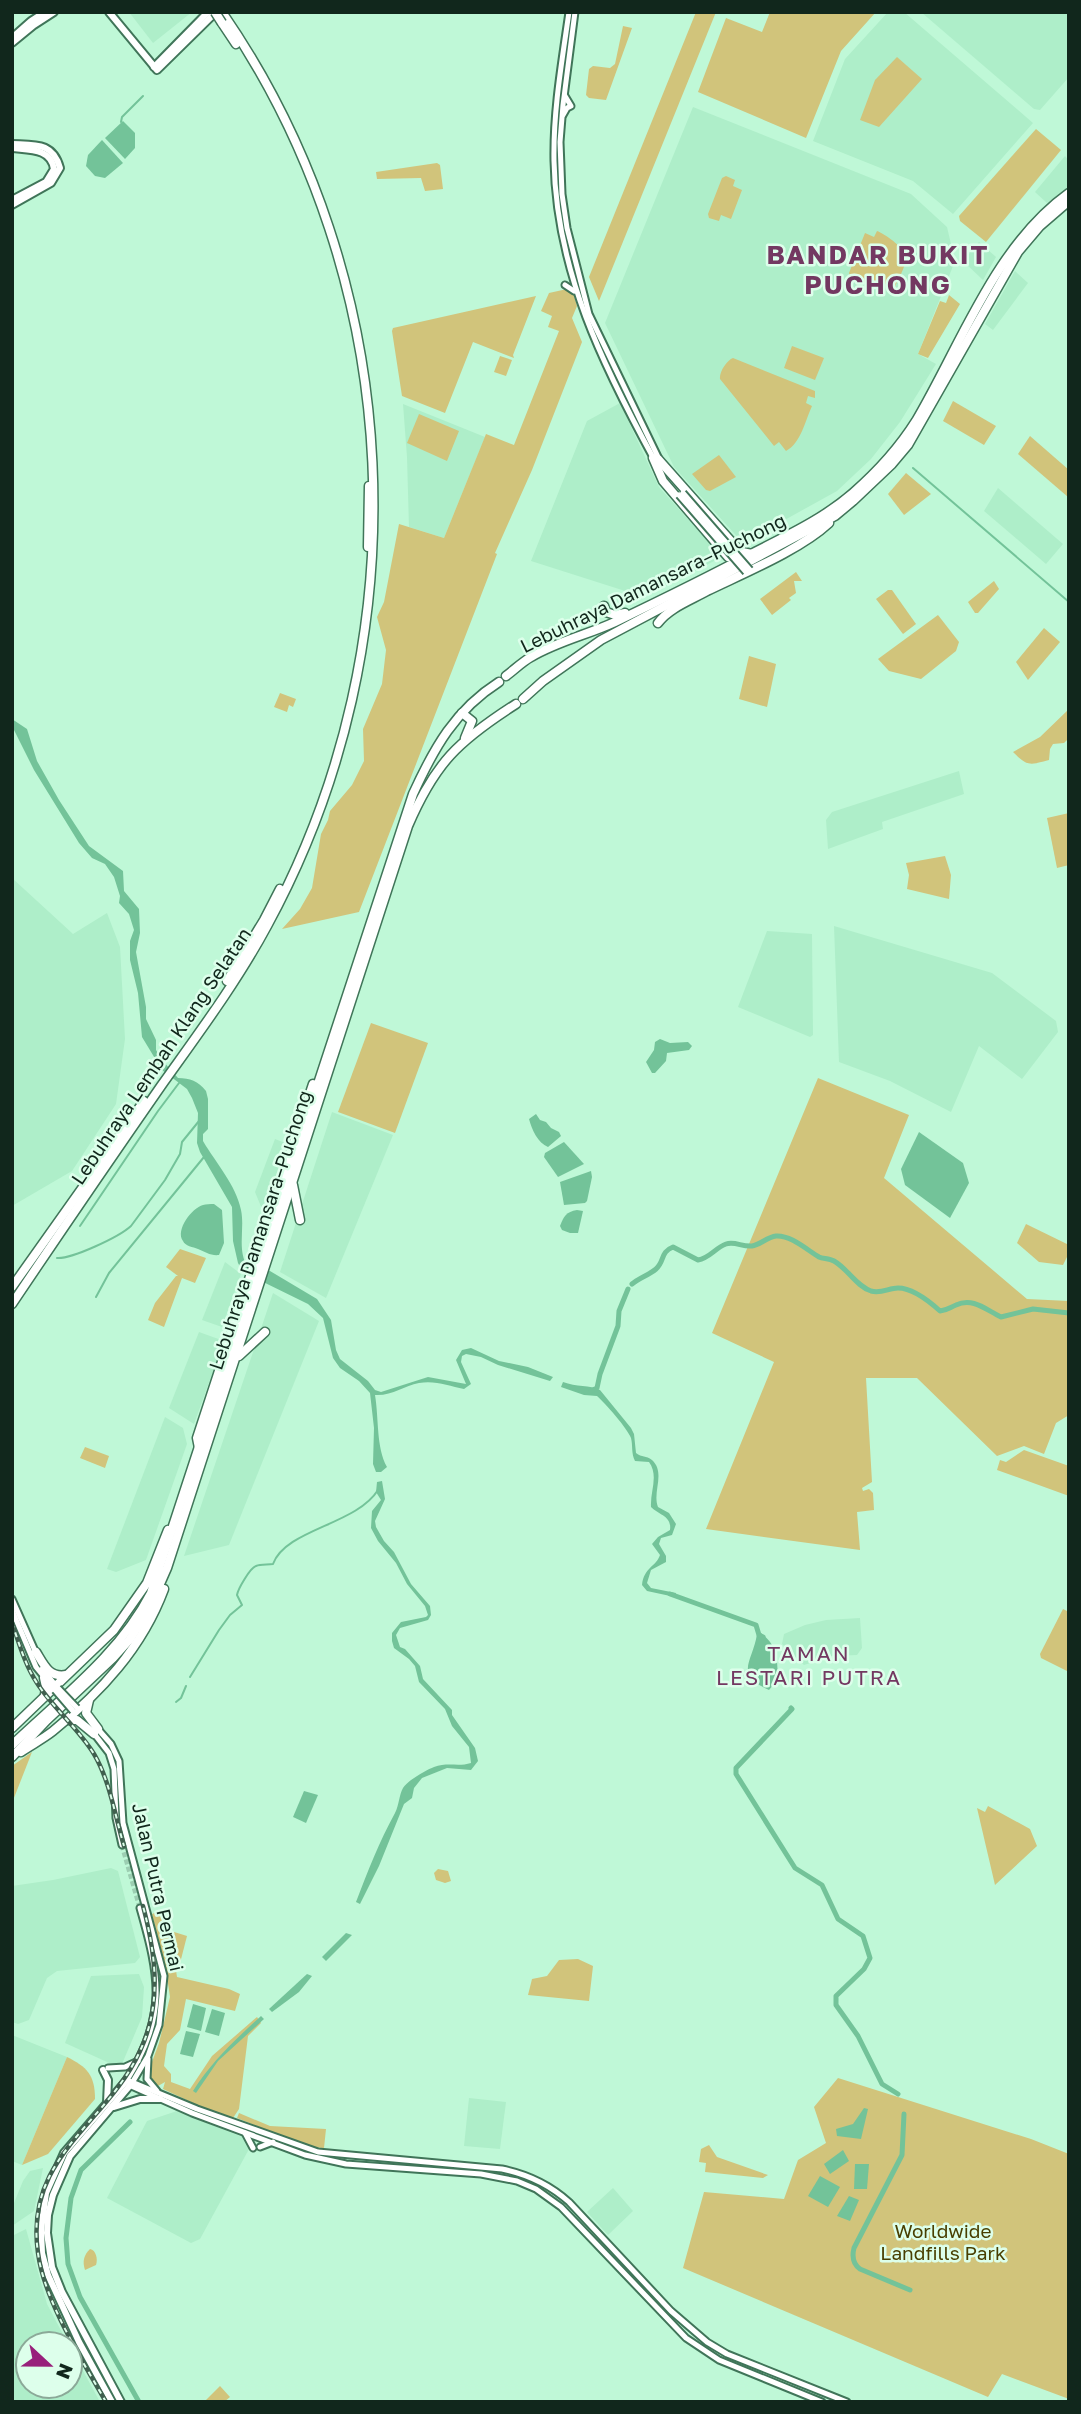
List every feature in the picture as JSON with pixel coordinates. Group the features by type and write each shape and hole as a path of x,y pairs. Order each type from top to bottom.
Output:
{"highway":[{"name":"Lebuhraya Lembah Klang Selatan","path":"12,1304 251,949 267,921 314,809 337,741 365,595 369,459 362,389 343,293 306,177 258,79 224,18 215,12"},
{"name":"Lebuhraya Damansara–Puchong","path":"260,1265 303,1108 316,1077 322,1072 413,793 435,748 461,713 476,698 529,658 549,647 616,622 722,570 828,512 854,492 885,461 915,421 1017,243 1043,214 1069,193"},
{"name":"Lebuhraya Damansara–Puchong","path":"12,1758 125,1644 144,1618 167,1568 233,1364 253,1285 292,1182 408,826 433,775 461,744 601,640 835,516 872,484 908,445 1008,267 1040,226 1069,201"},
{"path":"655,459 663,481 728,557 732,559 737,556 737,548"},
{"path":"655,459 737,548 752,554"},
{"path":"657,622 684,603 805,541 835,516"},
{"path":"718,586 749,574 792,548"},
{"path":"722,570 728,557"},
{"path":"657,610 684,603"},
{"path":"604,606 606,612 615,615 638,610"},
{"path":"461,713 472,721 469,733 461,744"},
{"name":"Lebuhraya Lembah Klang Selatan","path":"12,1287 160,1083"},
{"path":"292,1182 301,1204 300,1220"},
{"path":"12,1745 107,1655 133,1625 151,1593 199,1451 197,1438 260,1265"},
{"path":"233,1364 242,1352 265,1332"},
{"path":"12,1728 104,1640 130,1609 147,1583 167,1531 176,1520"},
{"path":"12,1758 66,1720 114,1675 143,1634 166,1585 167,1568"},
{"path":"36,1652 51,1673 68,1675"},
{"path":"44,1678 44,1698"},
{"path":"91,1698 86,1705 86,1713 96,1731"},
{"path":"66,1720 77,1720 96,1731"}],"main road":[{"path":"12,38 46,12"},
{"path":"12,43 34,24 54,12"},
{"path":"109,12 155,69"},
{"path":"155,69 208,12"},
{"path":"155,69 215,12"},
{"path":"572,13 564,93 571,106 561,118 561,169 570,241 589,314 655,459"},
{"path":"572,13 557,104 554,160 558,206 570,271 604,364 667,481 748,571"},
{"path":"142,55 154,60 167,54"},
{"path":"12,146 43,152 51,158 54,169 46,182 12,202"},
{"path":"570,271 565,284 578,296"},
{"path":"604,364 607,359 612,361"},
{"path":"12,1599 36,1667 56,1688"},
{"path":"12,1611 22,1623"},
{"name":"Jalan Putra Permai","path":"22,1623 42,1668 56,1688 111,1744 118,1758 123,1823 164,1976 160,2017 148,2056 70,2156 60,2175 48,2214 48,2249 52,2267 62,2292 121,2402"},
{"name":"Jalan Putra Permai","path":"96,1731 109,1753 114,1769 116,1818 122,1845"},
{"name":"Jalan Putra Permai","path":"128,2083 152,2024 157,1990 157,1975 140,1908"},
{"path":"148,2056 147,2080 160,2096"},
{"path":"139,2061 125,2067 105,2069 109,2107 160,2096 318,2152 502,2169 527,2176 551,2188 569,2202 671,2311 707,2342 727,2354 847,2402"},
{"path":"128,2083 305,2155 346,2164 481,2174 508,2179 536,2189 561,2207 686,2338 706,2352 822,2402"},
{"name":"Jalan Putra Permai","path":"73,2330 48,2275 41,2240 43,2213 50,2183 64,2153 109,2107"},
{"path":"244,2132 256,2148 273,2142"},
{"path":"665,2316 671,2311"},
{"path":"84,2345 87,2347 86,2335"},
{"name":"Jalan Putra Permai","path":"84,2352 113,2402"},
{"path":"93,2369 91,2356 101,2363"},
{"path":"772,2391 780,2385"}],"shaded area":[{"path":"129,12 192,12 153,43"},
{"path":"888,12 904,12 1033,123 953,214 913,181 813,141 845,59"},
{"path":"921,12 1069,12 1069,77 1040,110 1034,109"},
{"path":"693,107 911,194 947,227 955,261 918,354 936,364 900,422 871,459 837,491 743,543 674,467 605,323"},
{"path":"123,121 135,133 135,148 125,159 105,138"},
{"path":"102,140 123,163 105,178 95,176 86,166 88,155"},
{"path":"1065,156 1069,161 1069,186 1047,203 1035,192"},
{"path":"979,242 996,257 983,280 963,261"},
{"path":"1015,271 1028,283 993,330 985,324"},
{"path":"620,403 659,487 722,557 644,597 531,561 587,421"},
{"path":"403,404 485,437 444,538 409,527"},
{"path":"998,488 1063,544 1046,564 984,511"},
{"path":"12,719 27,729 37,761 89,846 123,871 124,891 139,909 140,933 136,952 146,1019 162,1060 178,1078 194,1081 206,1091 208,1129 203,1134 203,1141 230,1183 238,1201 242,1217 242,1252 247,1266 270,1271 317,1299 331,1320 340,1359 375,1390 381,1392 428,1377 466,1384 456,1360 462,1350 471,1348 499,1361 528,1367 553,1377 550,1381 466,1354 462,1356 461,1362 471,1384 464,1389 425,1382 375,1395 379,1442 387,1467 376,1472 373,1464 374,1428 370,1393 359,1381 340,1368 333,1358 323,1318 308,1304 243,1272 238,1263 233,1241 232,1207 200,1152 197,1143 198,1113 192,1098 187,1089 162,1070 142,1037 138,993 130,960 130,941 134,930 129,914 119,903 120,896 114,877 105,864 92,858 79,843 34,770 12,726"},
{"path":"959,771 964,794 882,822 883,829 828,849 826,820 832,812"},
{"path":"12,878 73,934 107,913 120,947 125,1039 116,1104 72,1171 12,1206"},
{"path":"834,926 992,973 1056,1021 1058,1032 1022,1079 979,1046 951,1112 890,1081 839,1062"},
{"path":"767,931 812,934 813,1035 810,1037 738,1007"},
{"path":"660,1039 670,1043 688,1042 692,1046 689,1050 667,1053 666,1061 652,1073 646,1062 654,1050 655,1042"},
{"path":"332,1112 393,1135 326,1298 280,1272"},
{"path":"536,1114 561,1136 548,1147 538,1139 530,1123 529,1119"},
{"path":"919,1132 963,1163 969,1183 950,1218 905,1185 901,1169"},
{"path":"275,1139 288,1144 275,1187 262,1209 255,1192"},
{"path":"564,1142 584,1164 558,1177 544,1157 545,1153"},
{"path":"591,1171 587,1201 564,1205 560,1182"},
{"path":"214,1204 222,1210 224,1243 219,1255 187,1245 181,1236 186,1220 194,1210 203,1205"},
{"path":"577,1210 583,1211 578,1233 562,1230 560,1226 564,1217"},
{"path":"225,1262 241,1274 222,1327 202,1320"},
{"path":"273,1293 319,1321 229,1545 184,1556"},
{"path":"199,1332 224,1341 194,1424 169,1408"},
{"path":"563,1382 600,1390 631,1428 636,1453 650,1458 656,1465 658,1507 669,1513 676,1524 672,1535 661,1538 659,1544 666,1556 666,1562 651,1570 647,1583 651,1588 676,1593 675,1597 647,1591 642,1585 645,1574 660,1555 652,1544 670,1530 667,1519 651,1507 654,1478 652,1467 649,1462 635,1461 629,1434 601,1399 561,1387"},
{"path":"165,1417 183,1428 187,1444 146,1560 116,1572 107,1569"},
{"path":"382,1481 385,1499 375,1521 376,1527 394,1552 411,1584 430,1606 431,1615 428,1620 400,1628 396,1635 400,1647 420,1666 423,1679 452,1710 452,1715 475,1748 478,1761 471,1770 447,1768 422,1778 414,1788 412,1798 404,1804 360,1904 356,1902 405,1785 434,1767 471,1763 469,1747 452,1726 445,1709 419,1682 415,1666 394,1648 392,1633 401,1622 428,1615 425,1606 407,1584 396,1563 371,1528 372,1511 381,1500 376,1492 377,1482"},
{"path":"860,1618 862,1648 857,1655 832,1656 804,1665 782,1644 784,1634 805,1625 826,1620"},
{"path":"761,1633 771,1643 777,1658 778,1679 769,1690 758,1684 748,1673 757,1634"},
{"path":"304,1791 318,1795 306,1823 293,1817"},
{"path":"111,1868 118,1871 140,1957 135,1963 57,1971 47,1978 29,2020 18,2024 12,2022 12,1886"},
{"path":"346,1933 352,1935 326,1961 322,1957"},
{"path":"139,1974 144,1987 142,2017 122,2064 116,2066 65,2043 91,1976"},
{"path":"307,1974 312,1976 299,1992 272,2012 269,2009"},
{"path":"193,2004 206,2008 201,2031 187,2027"},
{"path":"212,2009 225,2013 219,2036 205,2032"},
{"path":"261,2016 264,2019 218,2061 196,2093 193,2091 216,2060"},
{"path":"186,2031 200,2034 193,2057 180,2054"},
{"path":"12,2035 67,2057 22,2165 12,2161"},
{"path":"469,2098 506,2102 500,2149 464,2146"},
{"path":"864,2108 868,2109 861,2139 837,2136 836,2129 853,2124"},
{"path":"177,2111 245,2138 249,2149 200,2239 191,2243 107,2198 147,2121"},
{"path":"843,2150 849,2161 830,2174 824,2164"},
{"path":"855,2164 869,2164 867,2189 854,2189"},
{"path":"43,2168 34,2211 12,2226 12,2208 23,2181 30,2171"},
{"path":"820,2176 840,2187 828,2207 808,2196"},
{"path":"613,2188 633,2211 608,2235 587,2212"},
{"path":"849,2196 859,2200 850,2221 837,2216"},
{"path":"26,2229 47,2304 61,2330 14,2330 14,2400 84,2400 84,2373 100,2402 12,2402 12,2236"}],"green space":[{"path":"696,12 716,12 599,301 589,277"},
{"path":"770,12 876,12 841,51 806,138 698,92 726,18 762,32"},
{"path":"623,26 632,28 606,100 589,98 586,95 589,69 593,66 610,68 615,64"},
{"path":"897,57 922,79 879,127 860,120 875,80"},
{"path":"1036,129 1061,150 986,242 960,221 959,216"},
{"path":"437,163 440,165 443,189 425,191 421,178 377,179 376,172"},
{"path":"726,176 735,180 733,186 742,190 731,219 721,215 719,221 709,218 708,214 722,178"},
{"path":"877,231 899,247 906,259 895,287 885,284 883,290 850,277 849,273 865,233 874,237"},
{"path":"567,289 573,292 577,306 572,318 582,342 532,470 495,553 497,554 359,912 282,929 300,909 312,888 321,834 330,811 352,785 364,761 363,729 382,684 386,650 377,617 384,602 399,524 444,538 486,434 514,445 559,331 548,327 552,316 541,311 549,293"},
{"path":"949,295 960,304 928,358 918,354 940,301 946,303"},
{"path":"536,296 514,358 473,342 445,413 402,396 393,328"},
{"path":"792,346 824,358 815,380 784,368"},
{"path":"500,356 512,360 506,376 494,372"},
{"path":"733,358 815,391 815,398 808,396 806,403 812,406 802,431 786,451 779,442 774,446 720,379 724,367"},
{"path":"953,401 996,426 984,445 943,421"},
{"path":"419,414 459,431 447,461 407,443"},
{"path":"1030,436 1069,470 1068,497 1018,454"},
{"path":"719,455 736,477 710,491 706,490 692,474"},
{"path":"906,473 931,494 904,515 888,494"},
{"path":"796,572 802,581 794,581 796,593 772,615 760,599"},
{"path":"994,581 999,589 978,613 975,613 968,602"},
{"path":"892,590 916,624 903,634 876,599"},
{"path":"938,615 959,642 956,651 921,679 889,671 878,659"},
{"path":"1044,628 1060,642 1028,680 1016,662"},
{"path":"749,656 776,664 767,707 739,699"},
{"path":"280,693 296,699 293,707 289,705 287,712 274,707"},
{"path":"1069,709 1069,738 1064,743 1053,744 1049,760 1030,764 1013,752 1040,737"},
{"path":"1069,813 1069,865 1057,868 1047,818"},
{"path":"945,856 951,875 949,899 907,889 909,875 906,863"},
{"path":"371,1023 428,1043 395,1133 338,1112"},
{"path":"818,1078 909,1115 884,1178 1027,1299 1069,1301 1069,1415 1056,1423 1044,1454 1024,1446 997,1456 917,1378 866,1378 872,1482 862,1488 863,1491 869,1489 873,1493 874,1510 857,1512 860,1550 706,1529 774,1362 712,1333"},
{"path":"1026,1224 1069,1245 1069,1253 1063,1265 1039,1262 1017,1243"},
{"path":"180,1249 206,1258 195,1283 182,1278 164,1327 148,1320 155,1303 178,1276 166,1267"},
{"path":"85,1447 109,1456 105,1468 80,1458"},
{"path":"1024,1450 1069,1466 1069,1496 997,1470 1000,1460 1006,1462"},
{"path":"1063,1609 1069,1612 1069,1672 1041,1658 1040,1654"},
{"path":"32,1752 12,1803 12,1766"},
{"path":"988,1806 1030,1829 1037,1846 995,1885 977,1808 985,1812"},
{"path":"438,1869 448,1871 451,1881 445,1883 436,1880 434,1873"},
{"path":"159,1911 168,1919 177,1977 240,1994 235,2011 186,1999 180,2030 167,2044 164,2066 171,2074 171,2082 190,2089 212,2056 257,2017 261,2023 248,2036 239,2109 233,2118 210,2111 163,2089 165,2082 158,2086 151,2080 149,2070 159,2043 170,1997 152,1914"},
{"path":"171,1931 187,1936 178,1971"},
{"path":"578,1959 593,1966 589,2001 528,1995 532,1979 547,1976 559,1960"},
{"path":"67,2057 80,2064 88,2073 95,2099 48,2154 22,2165"},
{"name":"Worldwide Landfills Park","path":"838,2078 1031,2139 1069,2154 1069,2399 1002,2374 988,2397 683,2268 704,2192 784,2199 798,2160 826,2143 814,2107"},
{"path":"239,2113 270,2126 326,2129 324,2148 307,2147 237,2118"},
{"path":"709,2145 717,2157 768,2175 763,2178 705,2172 706,2163 699,2162 701,2149"},
{"path":"90,2249 96,2255 96,2265 85,2270 84,2258"},
{"path":"220,2386 230,2397 224,2402 204,2402"}],"waterway":[{"path":"121,122 122,117 143,96"},
{"path":"913,468 1069,602"},
{"path":"80,1226 179,1083"},
{"path":"57,1258 95,1246 131,1226 165,1180 180,1154 182,1142 199,1121"},
{"path":"96,1297 109,1273 204,1157"},
{"path":"632,1284 656,1269 666,1251 673,1247 698,1260 726,1244 752,1246 782,1236 819,1257 834,1261 866,1289 875,1292 898,1288 909,1290 940,1311 968,1303 979,1305 1001,1317 1033,1309 1069,1313"},
{"path":"591,1391 597,1388 628,1289"},
{"path":"190,1677 219,1630 242,1605 238,1592 256,1566 273,1564 280,1552 292,1543 354,1511 368,1502 378,1490"},
{"path":"670,1594 756,1625 759,1635 763,1637"},
{"path":"176,1702 181,1698 186,1686"},
{"path":"791,1708 736,1768 736,1774 795,1868 822,1885 838,1919 863,1936 870,1958 864,1969 836,1996 836,2005 858,2036 882,2084 898,2094"},
{"path":"904,2114 902,2155 854,2248 853,2257 860,2269 910,2290"},
{"path":"130,2122 81,2170 71,2198 66,2238 68,2264 80,2297 139,2402"}],"tunnel":[{"path":"122,1845 140,1908"}],"railway":[{"path":"12,1623 37,1683 88,1745 100,1764 124,1846"},
{"path":"106,2402 65,2329 48,2290 38,2253 37,2220 43,2191 55,2166 125,2077 147,2033 152,2015 155,1979 143,1906"}],"district":[{"name":"BANDAR BUKIT PUCHONG","path":"878,270"},
{"name":"TAMAN LESTARI PUTRA","path":"809,1666"}]}
